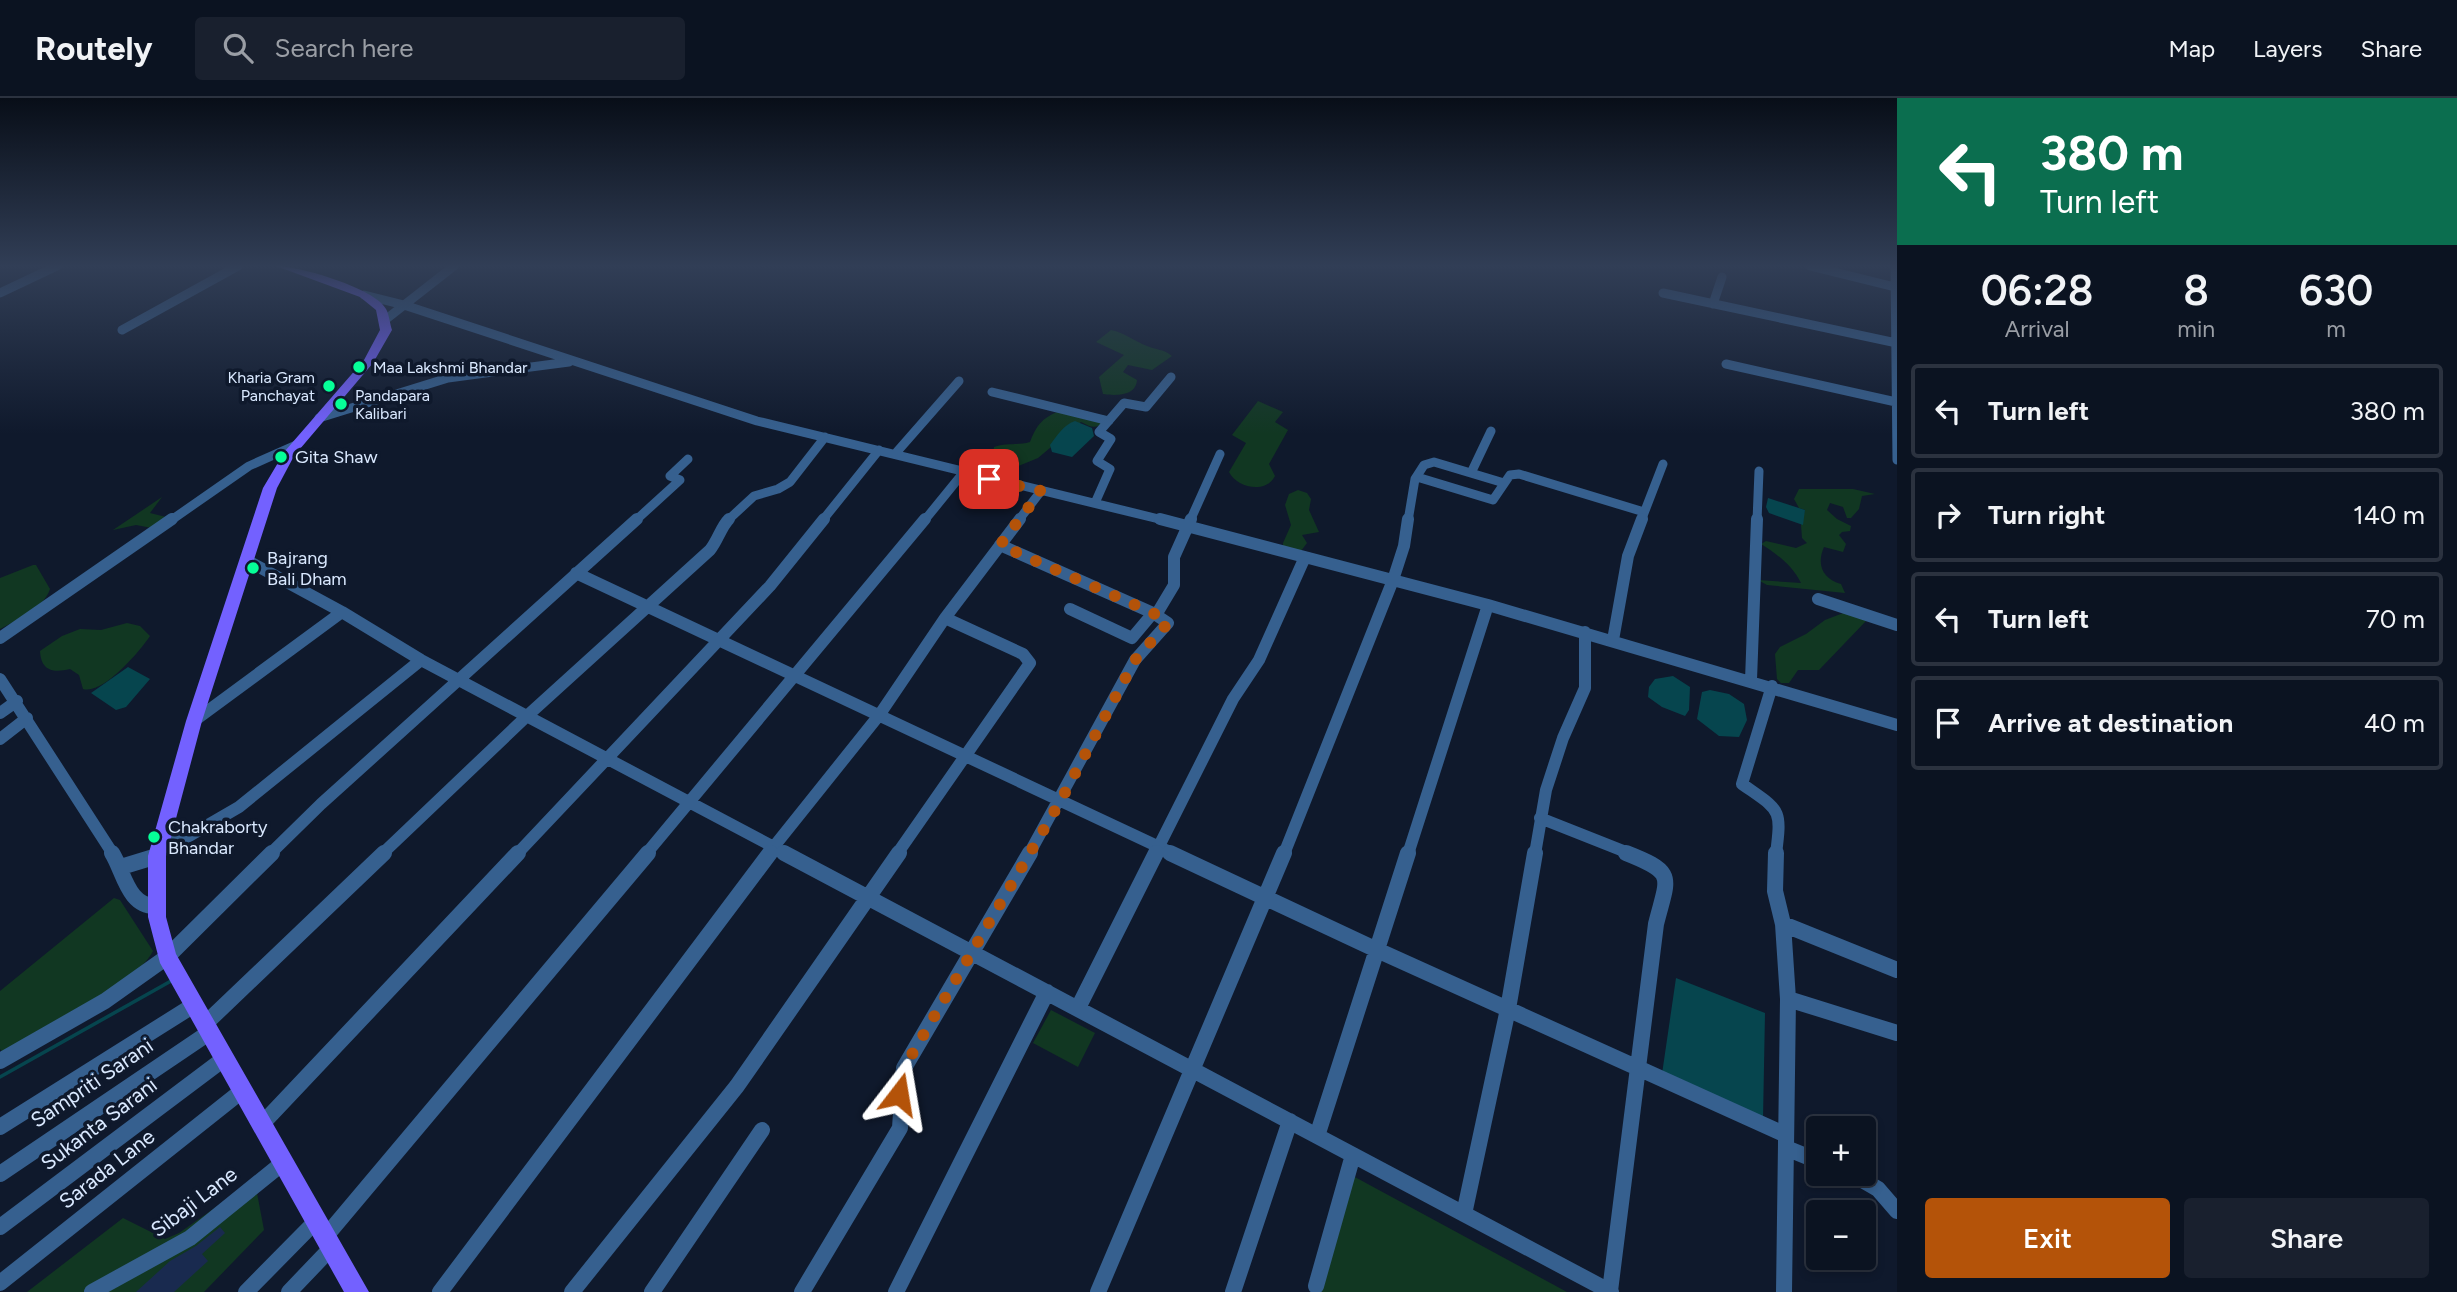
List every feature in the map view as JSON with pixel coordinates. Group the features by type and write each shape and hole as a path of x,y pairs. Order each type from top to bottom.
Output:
{"main road":[{"path":"357,1292 325,1235 275,1169 262,1124 235,1096 181,988 160,934 157,906 158,851 194,721 270,488 282,464 296,445 369,361 386,330 385,322"}],"street":[{"path":"122,330 137,322"},
{"path":"454,322 757,421 962,473 1189,526 1488,605 1897,725"},
{"path":"1796,322 1896,343"},
{"path":"1896,322 1897,460"},
{"path":"319,418 447,378 573,362"},
{"path":"1726,364 1896,402"},
{"path":"1095,503 1110,471 1097,461 1110,441 1109,437 1099,433 1125,402 1146,407 1171,377"},
{"path":"895,454 960,381"},
{"path":"992,391 1052,409 1109,421"},
{"path":"1471,473 1491,431"},
{"path":"226,1006 527,716 710,550 720,537 723,525 754,495 778,489 790,482 825,437"},
{"path":"0,638 258,460 296,445"},
{"path":"262,1124 606,758 719,642 770,586 879,450"},
{"path":"1070,609 1132,638 1155,614 1174,585 1174,559 1220,454"},
{"path":"0,1127 162,1025 181,988 180,944 321,804 680,480 670,476 688,459"},
{"path":"258,460 282,464"},
{"path":"1098,1292 1191,1069 1267,898 1325,747 1394,580 1401,560 1416,477 1429,462 1504,483"},
{"path":"1613,640 1628,556 1663,464"},
{"path":"1751,680 1759,471"},
{"path":"290,1290 309,1270 325,1235 796,676 962,473"},
{"path":"1416,477 1487,499 1496,498 1510,475 1519,474 1644,512"},
{"path":"440,1292 774,847 880,714 945,618 1041,491"},
{"path":"802,1292 900,1128 902,1116 899,1087 904,1068 1061,800 1135,660 1168,623 1155,614 1000,545"},
{"path":"1077,1009 1233,699 1259,660 1305,557"},
{"path":"248,561 342,612 421,660 1610,1292 1656,925 1667,881 1665,873 1652,863 1541,818"},
{"path":"576,573 1377,950 1639,1069 1806,1154"},
{"path":"1818,599 1897,625"},
{"path":"1317,1136 1488,605"},
{"path":"194,721 342,612"},
{"path":"572,1292 730,1096 1030,663 1023,654 945,618"},
{"path":"1464,1214 1508,1009 1541,818 1563,738 1585,688 1585,632"},
{"path":"121,867 158,851 239,807 421,660"},
{"path":"0,679 17,701 121,867 139,904 157,906"},
{"path":"1772,687 1742,783 1752,793 1768,802 1779,814 1774,867 1783,924 1788,999 1784,1292"},
{"path":"0,713 17,701"},
{"path":"0,739 27,718"},
{"path":"1783,924 1897,970"},
{"path":"0,1061 111,998 181,988"},
{"path":"897,1292 1047,992"},
{"path":"1788,999 1897,1033"},
{"name":"Sampriti Sarani","path":"0,1174 177,1053 203,1032 226,1006"},
{"name":"Sukanta Sarani","path":"0,1227 217,1064"},
{"name":"Sarada Lane","path":"0,1283 235,1096"},
{"path":"1233,1292 1290,1121"},
{"path":"652,1292 762,1130"},
{"path":"1315,1286 1353,1154"},
{"name":"Sibaji Lane","path":"92,1292 190,1238 275,1169"},
{"path":"1874,1186 1891,1199 1897,1211"},
{"path":"246,1292 298,1239 325,1235"}],"shaded area":[{"path":"1111,330 1172,356 1152,370 1128,365 1123,372 1137,380 1133,389 1119,395 1103,394 1099,377 1124,355 1096,342"},
{"path":"1258,401 1283,412 1275,422 1288,430 1269,464 1275,476 1265,485 1252,487 1238,482 1229,472 1246,443 1232,435"},
{"path":"1062,410 1104,421 1093,427 1081,422 1038,458 1009,470 1003,468 993,453 994,447 1030,442 1042,422"},
{"path":"1075,421 1092,428 1094,436 1072,457 1052,452 1050,445 1055,438"},
{"path":"1799,489 1853,489 1875,494 1862,496 1859,509 1851,518 1847,518 1843,507 1830,503 1827,510 1851,526 1850,531 1839,535 1846,544 1843,552 1824,547 1821,560 1826,575 1841,584 1845,593 1767,585 1758,580 1801,583 1784,561 1761,544 1766,541 1796,548 1807,543 1802,538 1801,525 1805,510 1799,508 1794,499"},
{"path":"1298,490 1307,493 1311,499 1309,510 1319,532 1302,535 1307,543 1301,551 1283,546 1291,525 1285,505 1289,494"},
{"path":"162,497 150,513 166,517 152,528 136,525 113,530"},
{"path":"1768,498 1805,510 1803,525 1769,513 1766,507"},
{"path":"36,565 50,589 47,596 29,613 0,629 0,578"},
{"path":"1846,612 1866,621 1819,670 1798,670 1789,683 1781,683 1777,679 1775,654 1780,647 1806,634 1825,620"},
{"path":"127,623 140,626 150,636 120,670 100,685 83,689 79,675 70,669 58,671 45,667 40,651 62,636 80,629 101,630"},
{"path":"128,667 150,679 126,707 116,710 91,693"},
{"path":"1673,676 1690,687 1689,710 1685,716 1662,707 1648,697 1649,687 1655,679"},
{"path":"1710,690 1729,694 1744,704 1747,720 1739,737 1719,736 1697,719 1702,692"},
{"path":"114,898 120,900 153,951 128,978 108,992 3,1053 0,1049 0,991"},
{"path":"1676,978 1765,1013 1763,1120 1662,1074"},
{"path":"1051,1010 1095,1033 1078,1067 1033,1043"},
{"path":"1353,1176 1567,1292 1321,1292"},
{"path":"243,1188 257,1193 264,1230 204,1292 27,1292 123,1218 165,1239 179,1233"}],"building":[{"path":"220,1227 225,1233 202,1254 208,1261 174,1292 136,1292 170,1261 196,1246"}],"waterway":[{"path":"0,1077 171,981"}],"place":[{"name":"Maa Lakshmi Bhandar","path":"359,367"},
{"name":"Kharia Gram Panchayat","path":"329,386"},
{"name":"Pandapara Kalibari","path":"341,404"},
{"name":"Gita Shaw","path":"281,457"},
{"name":"Bajrang Bali Dham","path":"253,568"},
{"name":"Chakraborty Bhandar","path":"154,837"}],"route":[{"path":"899,1094 900,1078 922,1034 1061,800 1135,660 1168,623 1153,613 1000,545 1041,491 989,479"}]}
